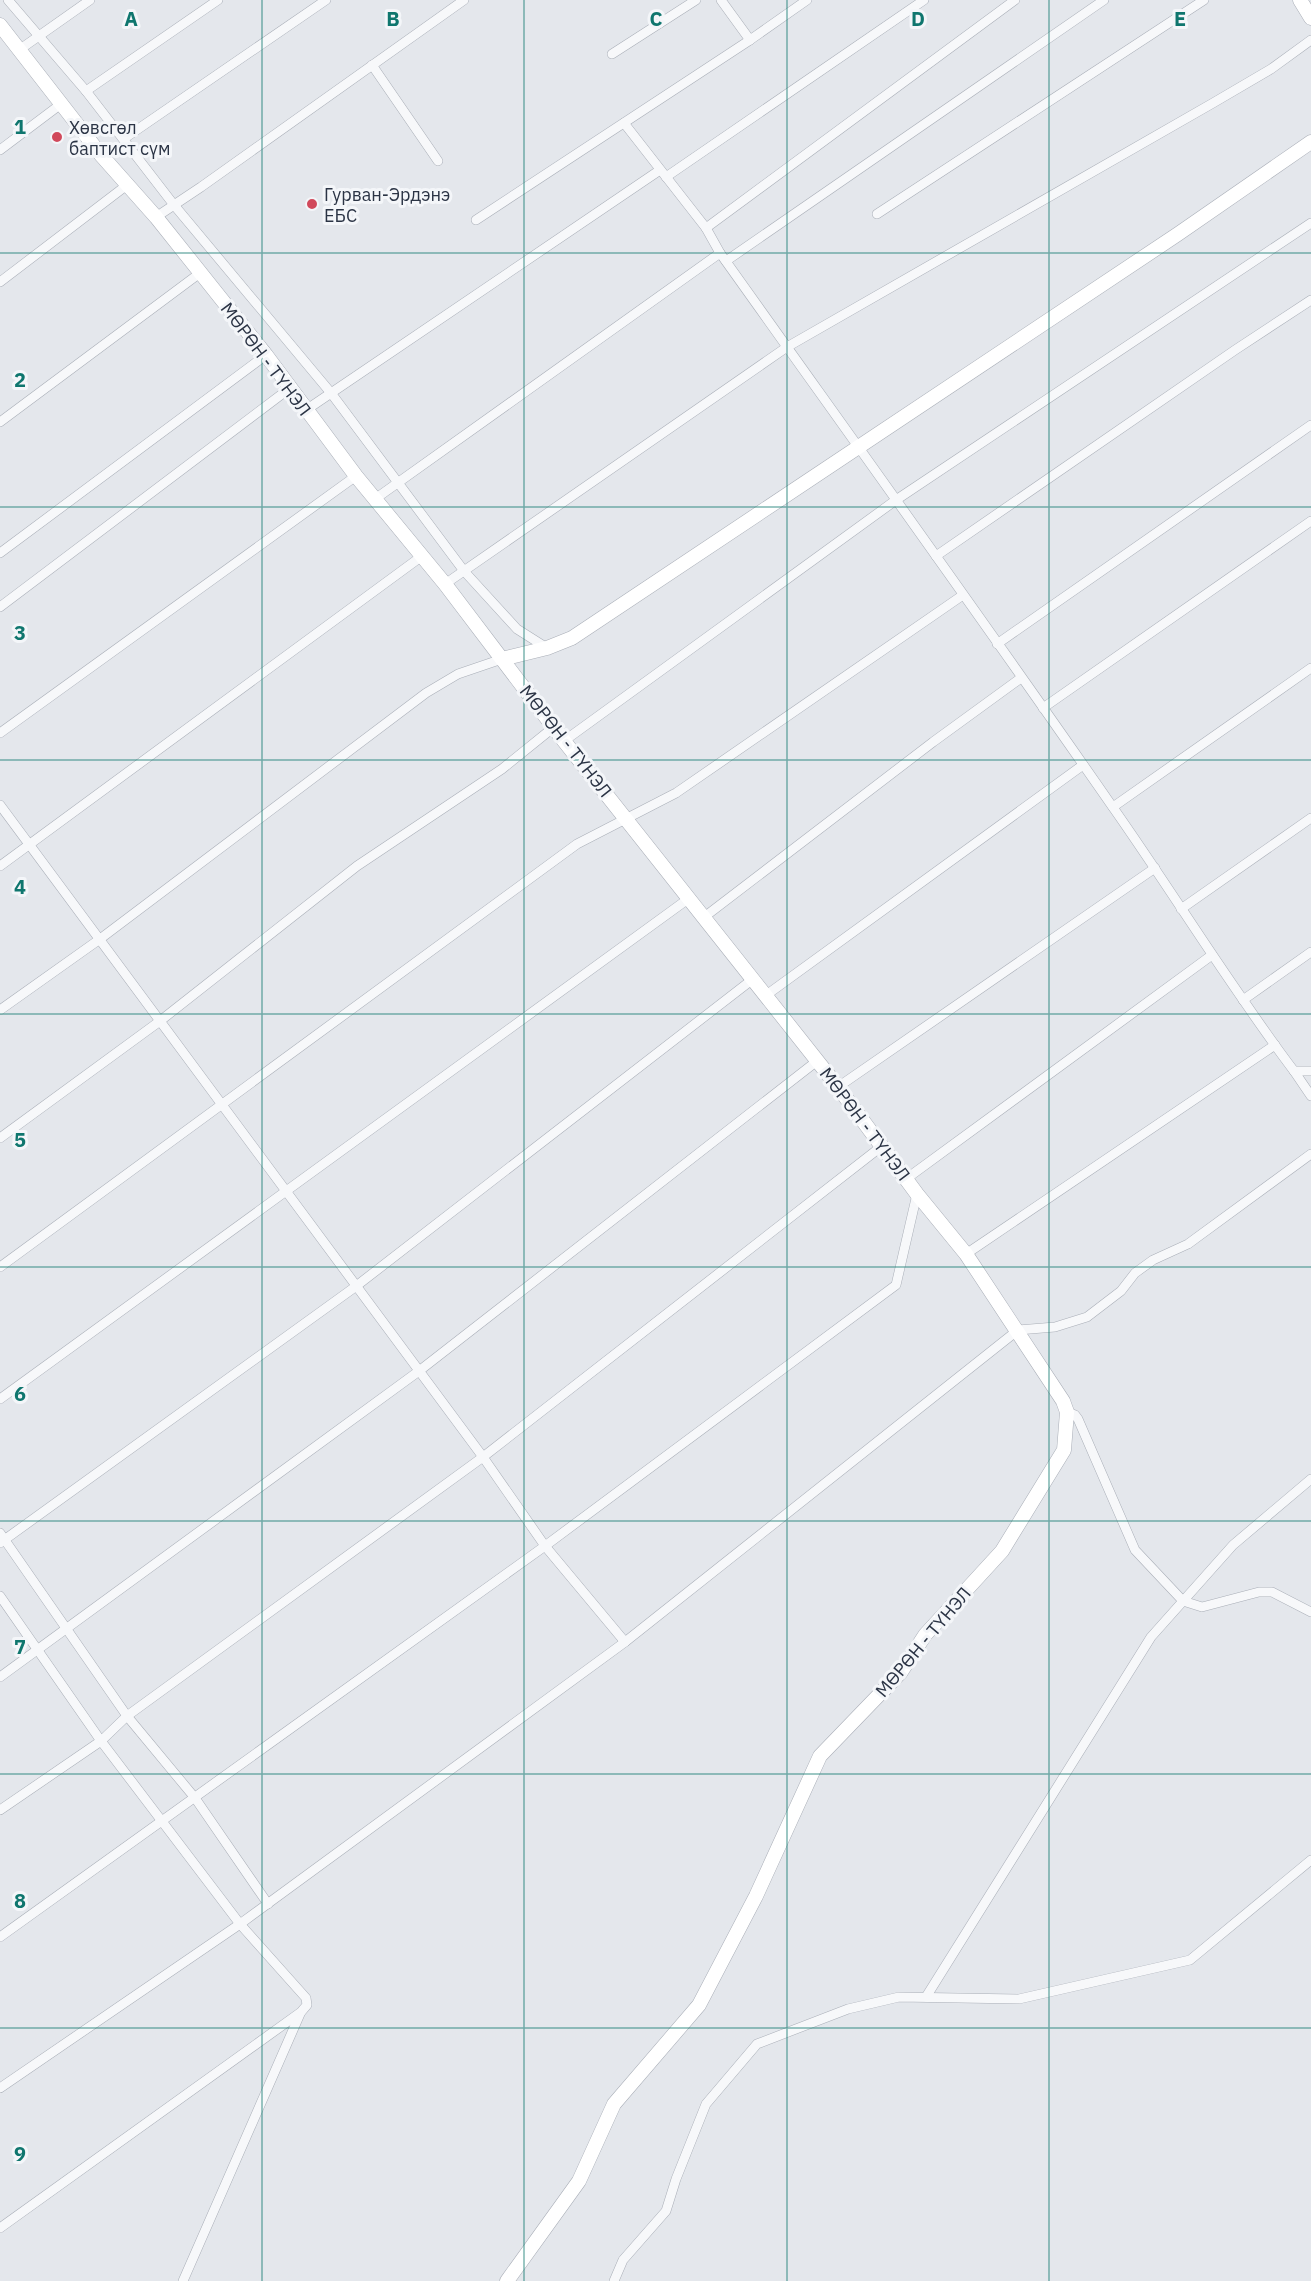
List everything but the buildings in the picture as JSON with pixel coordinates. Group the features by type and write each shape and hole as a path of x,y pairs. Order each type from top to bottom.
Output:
{"street":[{"path":"8,0 125,138 174,205 331,393 464,571 517,629 547,648"},
{"path":"19,50 37,35 90,0"},
{"path":"86,91 218,0"},
{"path":"125,138 326,0"},
{"path":"156,217 464,0"},
{"path":"612,54 696,0"},
{"path":"721,0 750,40"},
{"path":"476,220 807,0"},
{"path":"306,410 924,0"},
{"path":"706,228 1015,0"},
{"path":"726,261 1104,0"},
{"path":"877,214 1204,0"},
{"path":"1300,0 1311,18"},
{"name":"МӨРӨН - ТҮНЭЛ","path":"0,25 61,104 156,217 266,356 356,476 445,584 564,741 817,1060 917,1194 966,1254 1018,1330 1063,1401 1067,1412 1064,1450 1002,1551 925,1635 901,1672 820,1756 756,1896 699,2005 614,2104 579,2181 507,2281"},
{"path":"445,584 787,347 1232,92 1271,69 1311,40"},
{"path":"372,66 438,161"},
{"path":"0,150 61,104"},
{"path":"624,123 706,228 720,253 1113,807 1212,955 1311,1096"},
{"path":"0,1010 100,939 426,693 458,674 502,658 547,648 572,638 1311,142"},
{"path":"0,282 127,185"},
{"path":"564,741 896,500 1311,223"},
{"path":"375,499 720,253"},
{"path":"0,422 200,273"},
{"path":"936,556 1311,300"},
{"path":"0,553 266,356"},
{"path":"0,607 290,388"},
{"path":"998,644 1311,425"},
{"path":"0,733 356,476"},
{"path":"1043,708 1311,520"},
{"path":"0,866 422,556"},
{"path":"0,1267 577,844 676,793 963,595"},
{"path":"1113,807 1311,668"},
{"path":"703,918 933,742 1022,678"},
{"path":"0,1138 160,1021 357,866 502,769 554,727"},
{"path":"765,996 1083,765"},
{"path":"0,805 483,1457 545,1546 625,1642"},
{"path":"1181,909 1311,818"},
{"path":"838,1088 1155,868"},
{"path":"0,1399 688,899"},
{"path":"1243,1000 1311,952"},
{"path":"906,1179 1212,955"},
{"path":"268,1904 195,1798 127,1716 2,1539 355,1287 753,979"},
{"path":"966,1254 1275,1045"},
{"path":"0,1677 419,1371 817,1060"},
{"path":"1294,1071 1311,1071"},
{"path":"0,1809 101,1741 127,1716 483,1457 882,1146"},
{"path":"0,2088 240,1924 625,1642 1018,1330 1055,1328 1087,1317 1121,1291 1135,1273 1152,1260 1188,1244 1311,1154"},
{"path":"0,1937 545,1546 896,1285 917,1194"},
{"path":"1067,1412 1078,1419 1135,1550 1183,1601 1202,1607 1259,1592 1272,1592 1311,1612"},
{"path":"926,1997 1151,1638 1233,1545 1311,1479"},
{"path":"0,1596 101,1741 240,1924 306,1998 307,2005 301,2012 0,2228"},
{"path":"614,2281 623,2260 666,2211 676,2179 706,2104 757,2044 848,2008 899,1997 1019,1999 1190,1960 1311,1860"},
{"path":"183,2281 301,2012"}],"place":[{"name":"Хөвсгөл баптист сүм","path":"57,137"},
{"name":"Гурван-Эрдэнэ ЕБС","path":"312,204"}]}
